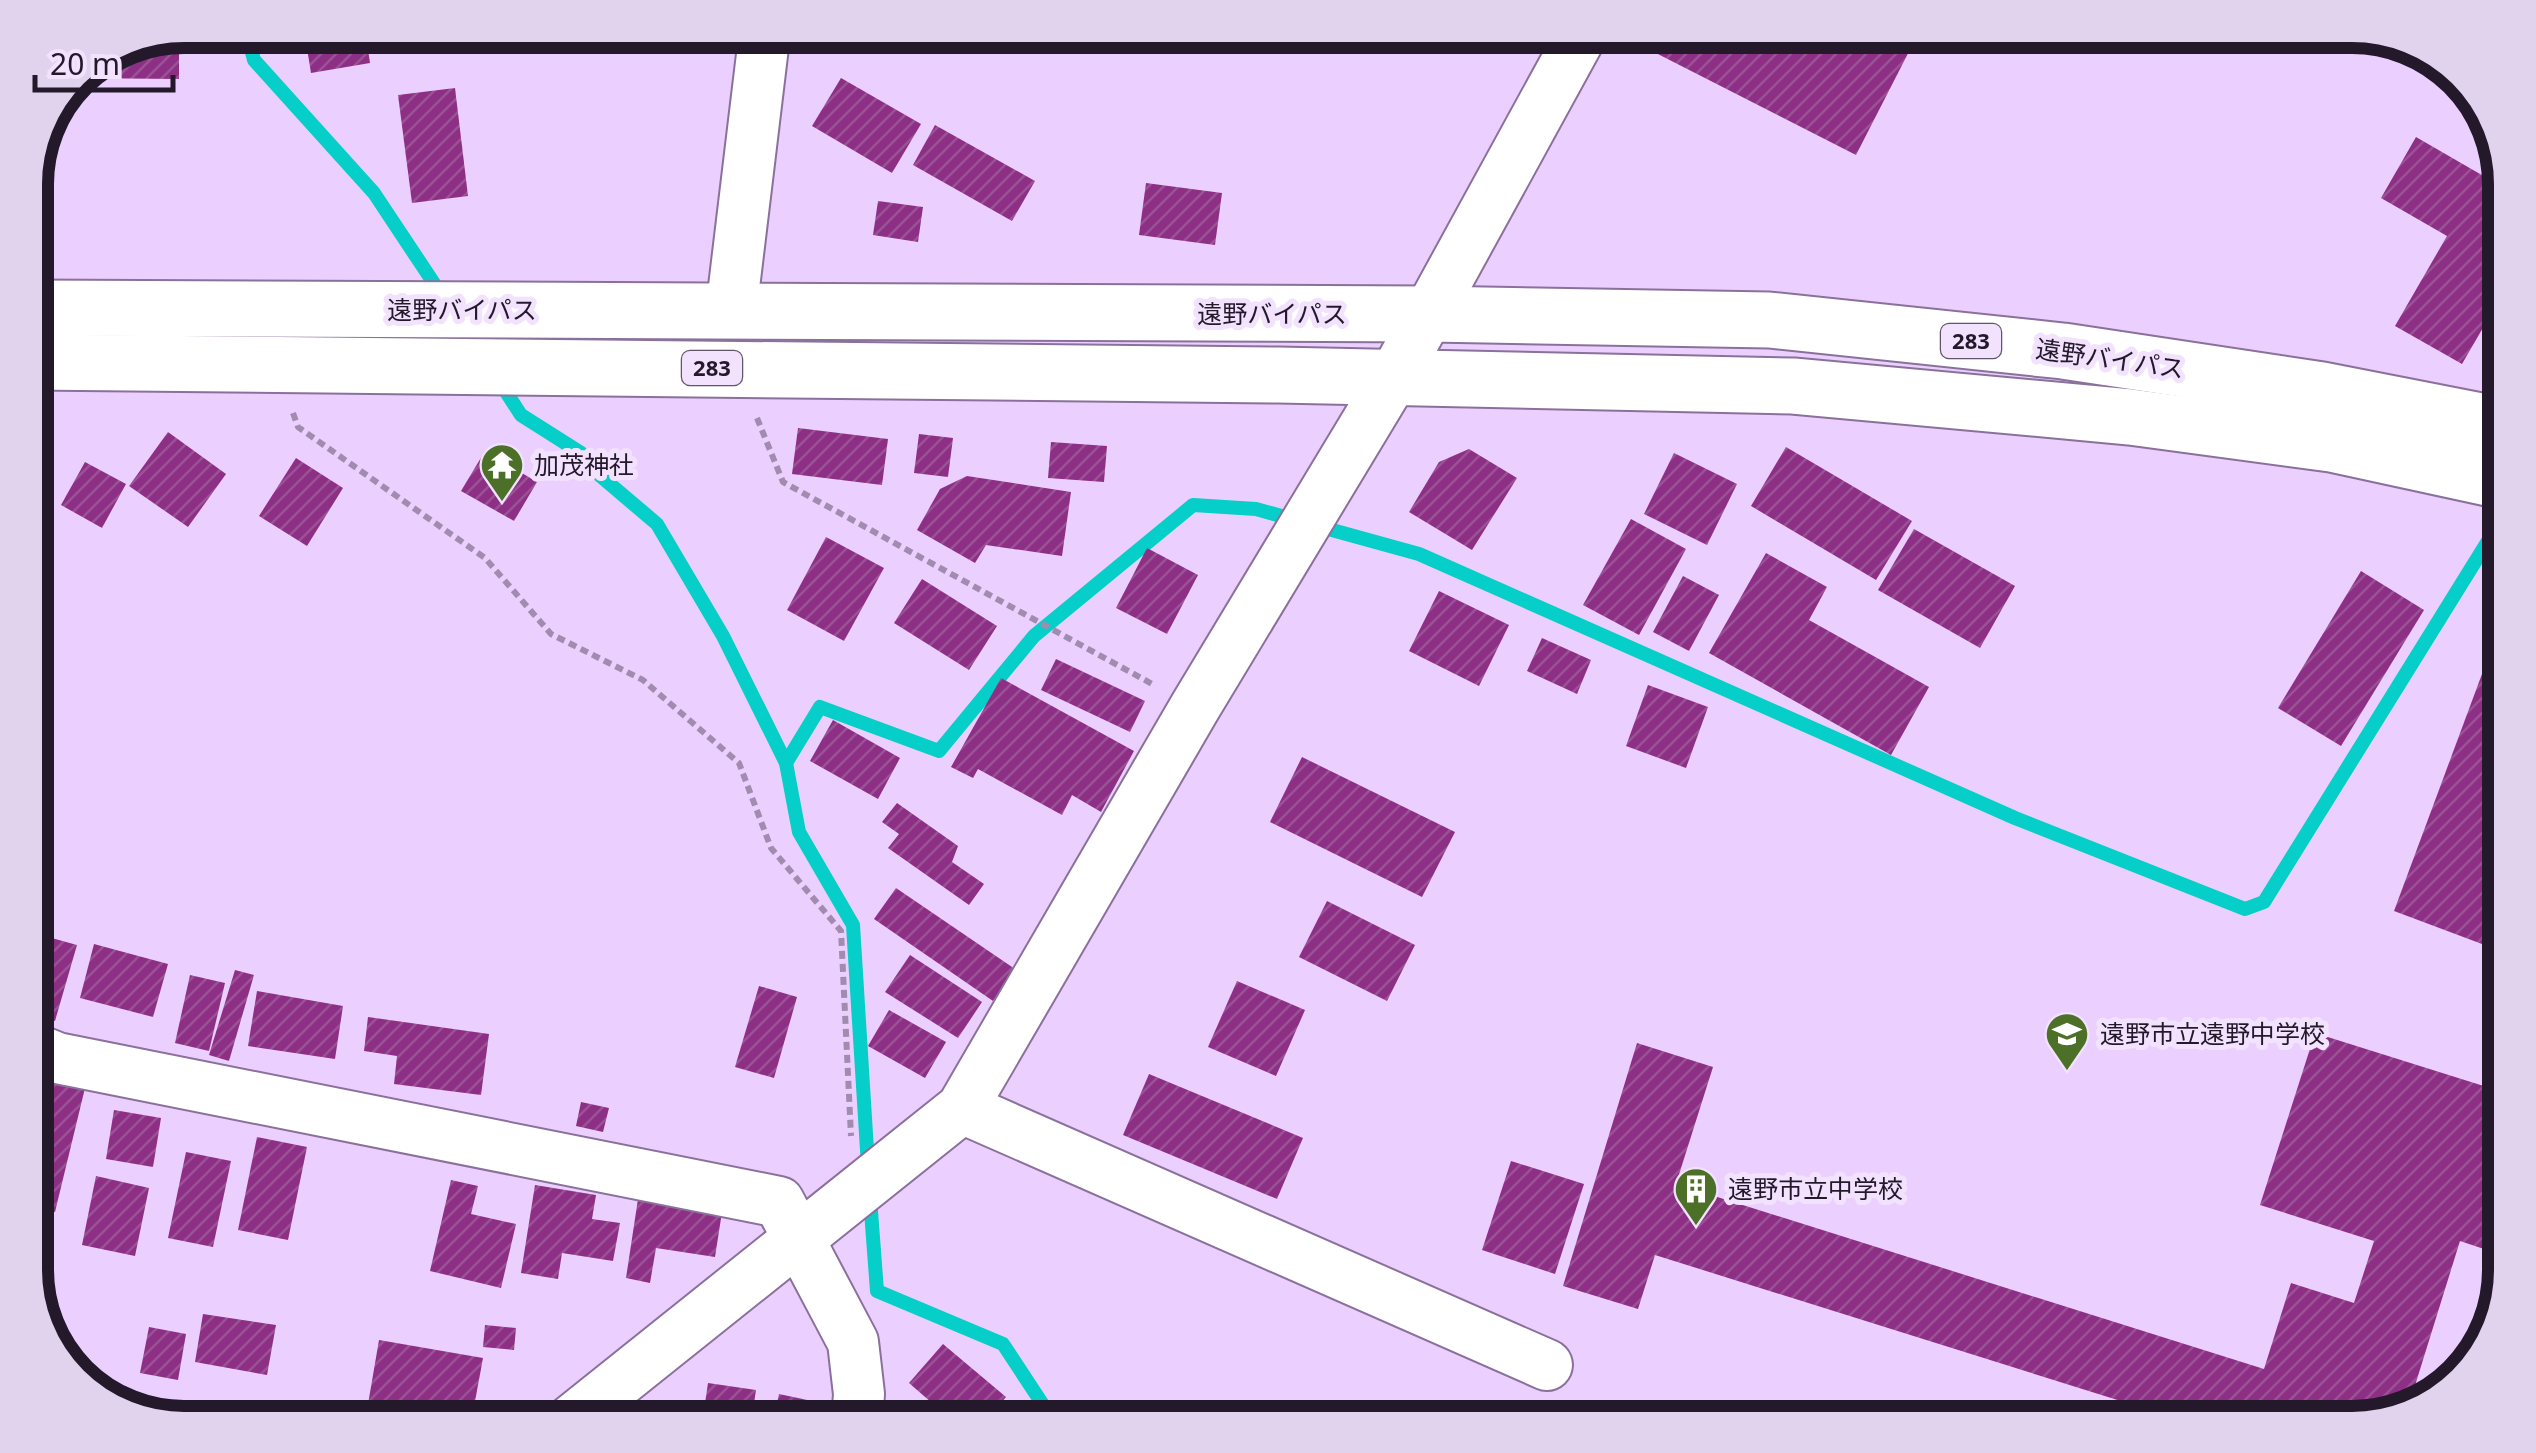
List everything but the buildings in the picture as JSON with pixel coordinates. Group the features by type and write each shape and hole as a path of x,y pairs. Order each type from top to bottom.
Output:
{"highway":[{"name":"遠野バイパス","path":"48,308 1430,314 1769,320 2063,351 2322,390 2488,422"},
{"name":"283","path":"48,362 746,368 1793,386 1975,401 2332,444 2488,478"}],"street":[{"path":"731,312 763,48"},
{"path":"590,1406 962,1108 1195,707 1394,377 1574,48"},
{"path":"48,1055 779,1202 802,1239 853,1342 858,1406"},
{"path":"962,1108 1548,1365"}],"path":[{"path":"278,364 298,427 485,558 551,634 642,680 740,763 772,848 840,931 856,1195"},
{"path":"746,368 754,410 782,482 1195,707"}],"waterway":[{"path":"251,48 254,60 374,193 443,297"},
{"path":"499,381 521,415 581,453 584,462 657,524 723,636 786,763 799,832 853,925 868,1166"},
{"path":"786,763 820,707 939,751 1034,636 1193,505 1256,509 1419,554 2015,818 2245,909 2264,902 2488,541"},
{"path":"870,1198 877,1291 1003,1344 1044,1406"}],"place":[{"name":"加茂神社","path":"502,503"},
{"name":"遠野市立遠野中学校","path":"2067,1072"},
{"name":"遠野市立中学校","path":"1696,1227"}]}
